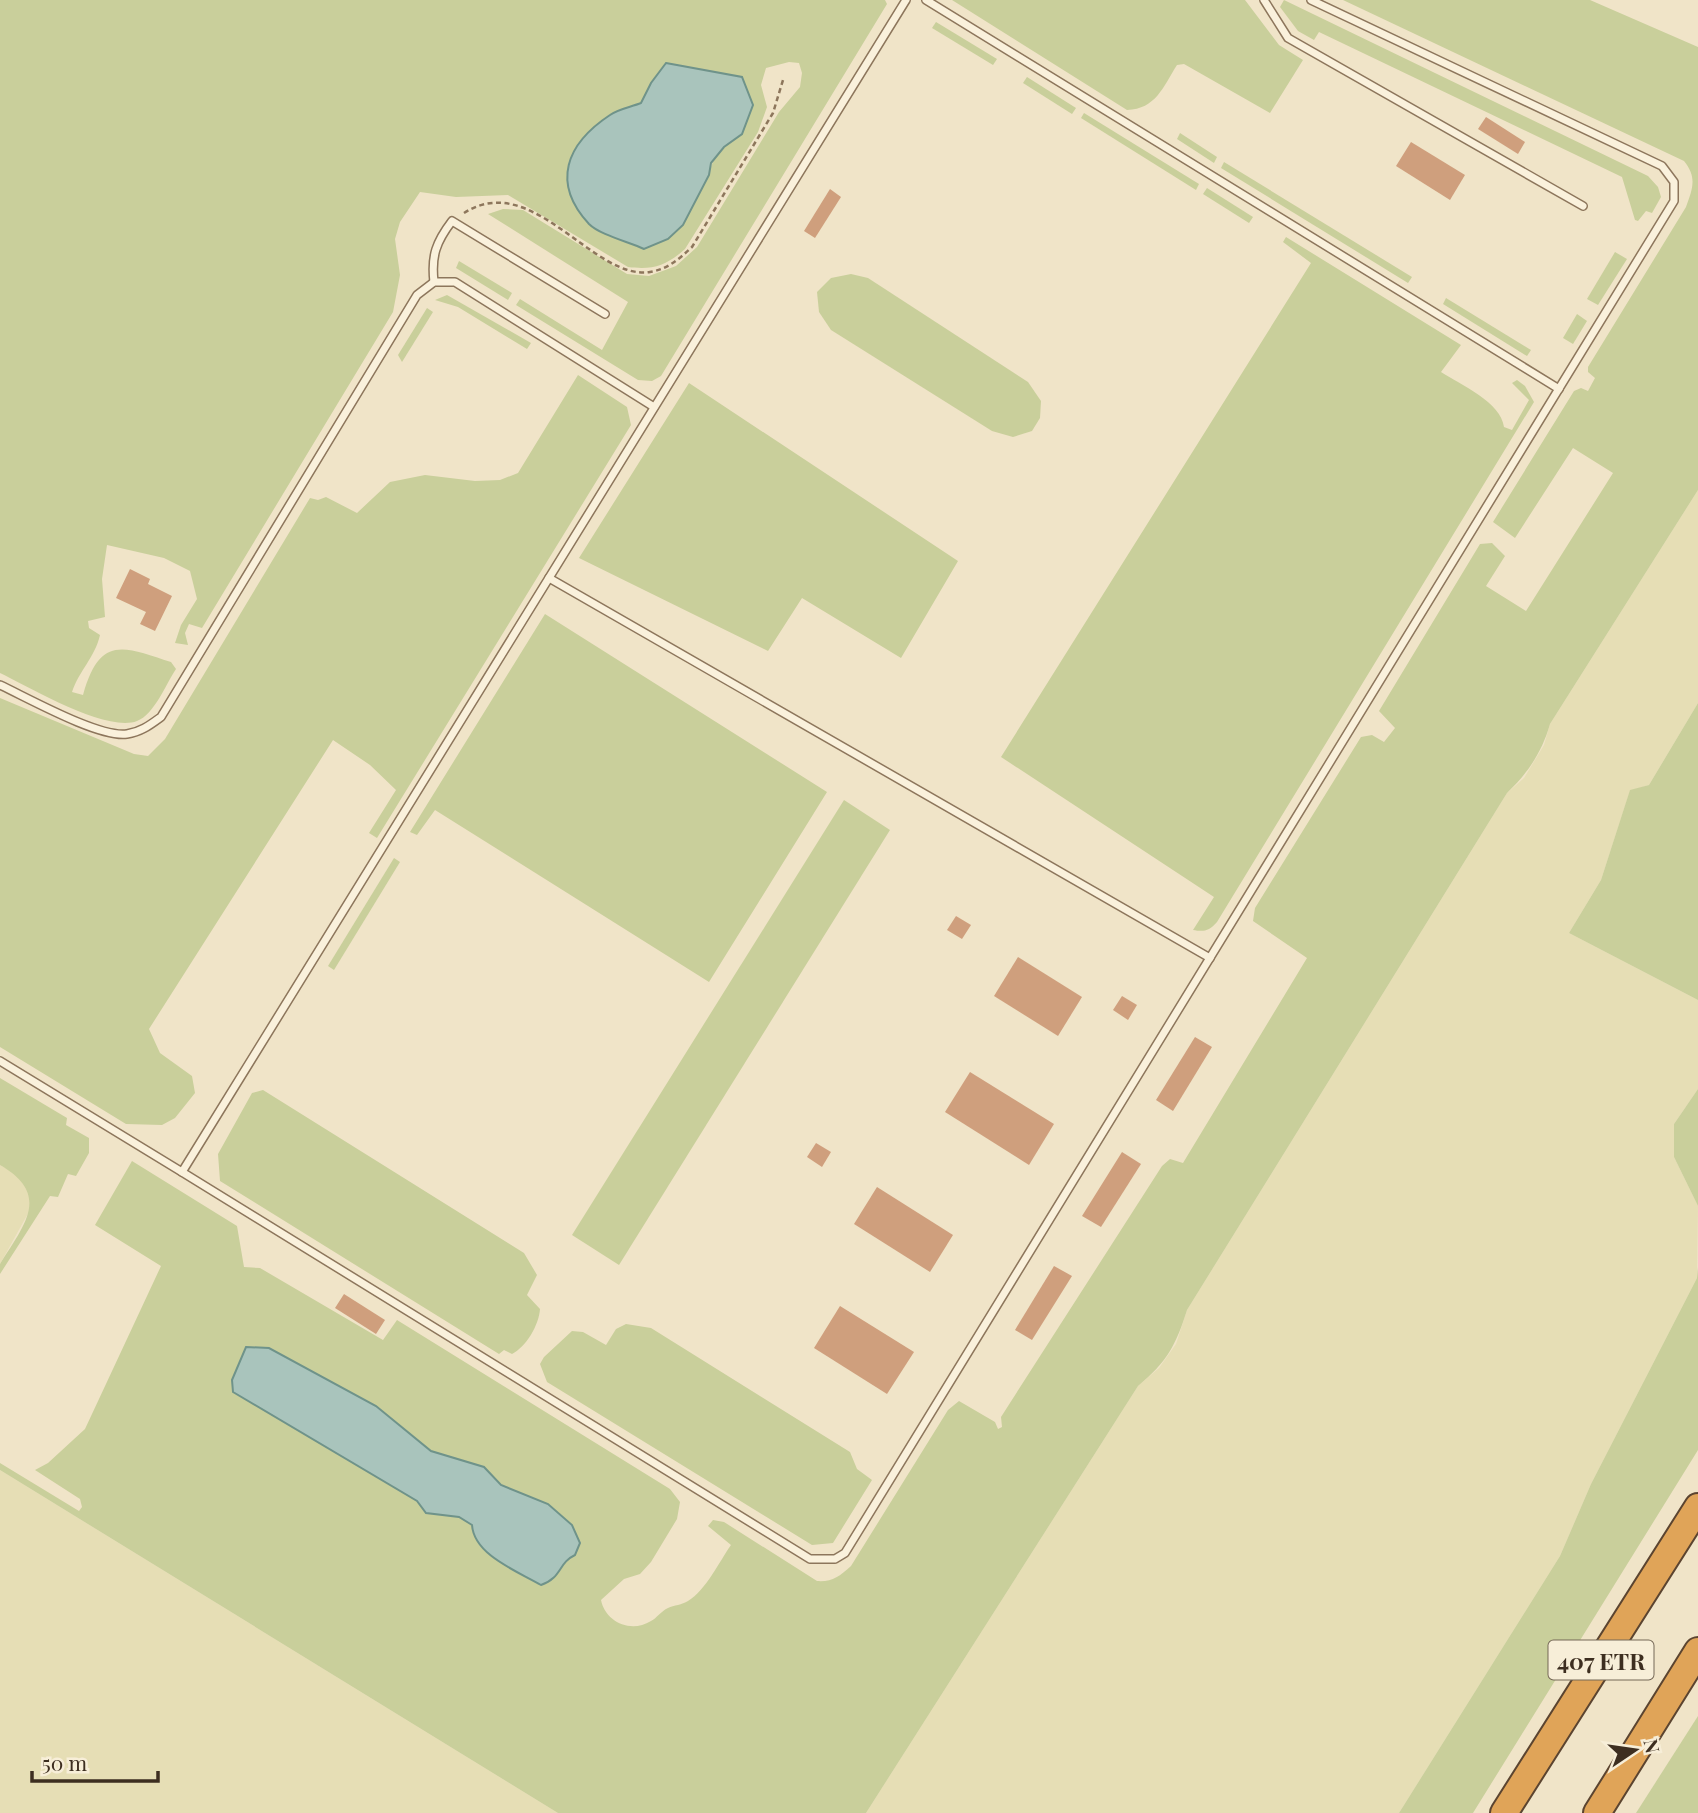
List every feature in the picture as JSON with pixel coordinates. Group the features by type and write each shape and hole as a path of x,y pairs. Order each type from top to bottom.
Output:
{"highway":[{"name":"407 ETR","path":"1504,1813 1698,1507"},
{"name":"407 ETR","path":"1597,1813 1698,1651"}],"lane":[{"path":"182,1172 906,0"},
{"path":"926,0 1559,389"},
{"path":"1264,0 1288,37 1583,206"},
{"path":"0,1061 810,1559 835,1559 845,1553 1674,201 1674,182 1662,166 1311,0"},
{"path":"434,282 432,262 436,241 452,221 606,314"},
{"path":"0,685 102,731 125,734 146,729 161,717 417,295 434,282 455,282 654,407"},
{"path":"549,578 1210,958"}],"path":[{"path":"452,221 475,206 501,203 525,208 626,270 650,272 674,264 691,247 773,113 783,80"}],"shaded area":[{"path":"1698,490 1698,703 1649,785 1630,791 1601,880 1569,933 1698,1000 1698,1089 1674,1124 1674,1157 1698,1206 1697,1278 1591,1484 1560,1556 1399,1813 866,1813 1138,1386 1159,1368 1176,1344 1187,1310 1507,793 1524,778 1544,745 1550,724"},
{"path":"0,1165 17,1174 30,1194 30,1210 0,1264"},
{"path":"0,1470 558,1813 0,1813"}],"green space":[{"path":"0,0 885,0 887,4 661,376 652,381 638,380 516,305 520,299 602,350 628,302 488,214 503,209 523,210 627,274 649,276 676,266 697,247 779,112 800,87 802,73 799,63 789,62 766,68 761,85 767,107 758,132 685,249 659,266 628,267 508,195 456,197 420,192 400,222 395,239 400,275 393,312 202,628 189,624 185,633 188,645 175,643 181,625 197,599 190,571 164,558 107,545 102,579 105,617 88,621 89,628 100,635 72,692 83,695 97,662 106,654 116,650 140,652 171,662 176,669 149,712 137,721 107,721 68,707 0,673","holes":["641,103 742,134 717,156 709,175 611,114"]},
{"path":"952,0 1245,0 1279,45 1303,60 1270,113 1184,64 1177,65 1163,89 1152,101 1137,109 1127,110"},
{"path":"1284,0 1648,176 1658,187 1661,197 1652,213 1646,211 1638,221 1635,220 1622,177 1319,32 1314,40 1298,31 1280,7"},
{"path":"1343,0 1590,0 1698,47 1698,490 1550,724 1533,762 1507,793 1187,1310 1169,1352 1138,1386 866,1813 558,1813 0,1470 0,1463 79,1511 82,1507 80,1499 35,1470 48,1463 85,1429 161,1266 95,1225 132,1161 237,1226 244,1267 260,1268 383,1340 397,1320 670,1489 680,1502 677,1519 651,1562 640,1574 624,1579 601,1600 613,1619 627,1626 643,1625 666,1609 688,1601 701,1590 731,1545 708,1526 713,1520 724,1522 817,1581 835,1578 851,1566 948,1410 959,1401 995,1422 998,1429 1002,1427 1001,1417 1162,1166 1170,1159 1183,1163 1307,958 1253,921 1255,908 1361,737 1372,735 1384,742 1395,728 1379,711 1480,544 1492,543 1505,556 1486,586 1526,611 1613,473 1573,448 1515,538 1493,522 1574,391 1581,388 1588,391 1595,378 1588,372 1588,367 1686,207 1692,188 1691,172 1684,161"},
{"path":"936,22 997,59 993,65 932,28"},
{"path":"1027,77 1076,108 1072,114 1023,83"},
{"path":"1084,113 1199,184 1196,190 1081,118"},
{"path":"1180,133 1217,157 1214,163 1177,139"},
{"path":"1224,162 1412,277 1408,283 1221,168"},
{"path":"1207,188 1253,217 1249,223 1203,194"},
{"path":"1286,237 1461,345 1441,372 1488,402 1496,410 1504,427 1512,430 1529,400 1512,383 1517,380 1525,386 1534,402 1217,922 1209,929 1197,931 1193,930 1214,897 1001,757 1311,263 1283,242"},
{"path":"1615,252 1627,259 1598,305 1587,299"},
{"path":"459,261 512,293 508,300 456,268"},
{"path":"851,274 868,278 1028,382 1041,401 1040,418 1032,431 1013,437 992,431 831,330 819,312 817,292 831,278"},
{"path":"447,295 531,343 527,349 458,307 435,300"},
{"path":"1446,298 1531,350 1527,356 1443,304"},
{"path":"427,308 433,312 402,362 398,355"},
{"path":"1577,314 1587,321 1573,344 1563,338"},
{"path":"578,375 627,407 631,425 377,838 369,833 396,790 370,765 333,740 149,1029 160,1053 192,1076 195,1093 175,1118 162,1125 126,1124 0,1047 0,698 134,754 148,756 165,739 310,498 318,500 326,497 357,513 390,482 425,475 475,481 500,480 518,473"},
{"path":"689,383 958,561 901,658 802,598 768,651 579,558"},
{"path":"545,614 827,792 709,982 435,810 417,835 410,832"},
{"path":"1698,703 1698,1000 1569,933 1601,880 1630,790 1649,785"},
{"path":"844,800 890,830 619,1265 572,1235"},
{"path":"394,858 400,862 334,970 328,966"},
{"path":"0,1078 67,1118 66,1125 89,1138 89,1153 76,1176 68,1174 58,1197 50,1196 0,1274 0,1264 24,1223 29,1199 16,1176 0,1165"},
{"path":"1698,1089 1698,1206 1674,1157 1674,1124"},
{"path":"263,1090 524,1253 537,1275 527,1295 540,1309 527,1341 512,1354 504,1350 499,1354 220,1181 218,1154 252,1093"},
{"path":"1698,1267 1698,1450 1473,1813 1399,1813 1560,1556 1591,1484 1697,1278"},
{"path":"626,1324 651,1328 850,1452 857,1469 872,1480 833,1543 812,1545 547,1382 540,1364 572,1331 583,1332 606,1345 616,1329"},
{"path":"1698,1716 1698,1813 1636,1813"}],"water":[{"path":"666,63 742,77 753,105 742,134 724,147 711,163 709,175 683,225 668,239 644,249 607,235 589,224 577,209 567,179 574,151 583,138 613,113 641,103 651,83"},
{"path":"246,1347 269,1348 376,1406 431,1451 484,1467 501,1485 548,1504 572,1525 580,1543 575,1555 565,1562 557,1575 541,1585 509,1568 480,1545 472,1525 459,1517 426,1513 417,1501 233,1392 232,1380"}],"building":[{"path":"1486,117 1525,142 1518,154 1478,129"},
{"path":"1411,142 1465,175 1450,200 1396,166"},
{"path":"830,189 841,197 815,238 804,231"},
{"path":"130,569 150,579 148,584 172,596 155,631 140,624 146,612 116,598"},
{"path":"956,916 971,925 962,939 947,930"},
{"path":"1018,957 1082,997 1058,1036 994,996"},
{"path":"1122,996 1137,1005 1128,1020 1113,1010"},
{"path":"1195,1037 1212,1047 1173,1111 1156,1100"},
{"path":"970,1072 1054,1124 1029,1165 945,1112"},
{"path":"816,1143 831,1152 822,1167 807,1157"},
{"path":"1122,1152 1141,1164 1101,1227 1082,1216"},
{"path":"877,1187 953,1235 930,1272 854,1224"},
{"path":"1054,1266 1072,1276 1032,1340 1015,1330"},
{"path":"344,1294 385,1320 376,1334 335,1308"},
{"path":"840,1306 914,1352 887,1394 814,1348"}]}
